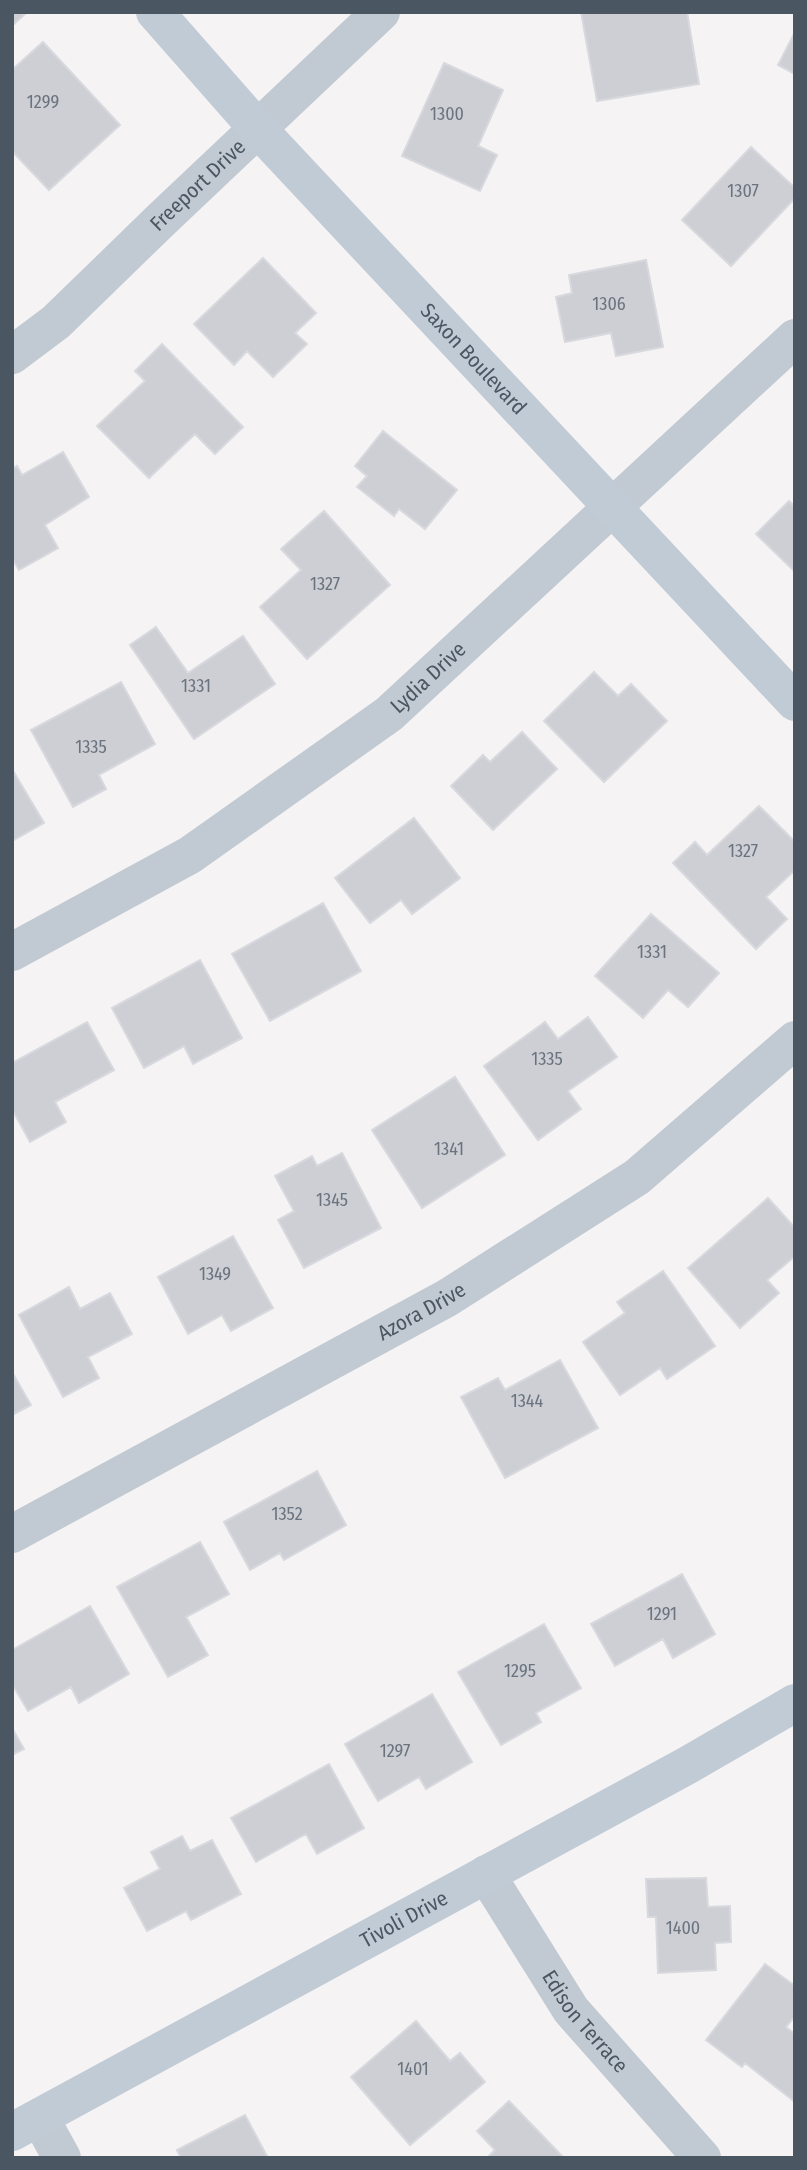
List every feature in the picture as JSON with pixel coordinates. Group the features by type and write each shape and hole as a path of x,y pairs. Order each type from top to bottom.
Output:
{"main road":[{"name":"Saxon Boulevard","path":"155,12 257,128 795,702"},
{"name":"Tivoli Drive","path":"26,2125 688,1765 795,1703"}],"street":[{"name":"Freeport Drive","path":"12,355 56,322 382,12"},
{"name":"Lydia Drive","path":"12,952 190,855 389,714 795,338"},
{"name":"Azora Drive","path":"12,1534 458,1291 637,1177 795,1040"},
{"name":"Edison Terrace","path":"486,1874 571,2010 702,2158"},
{"path":"26,2125 62,2158"}],"building":[{"path":"12,12 25,14 12,26"},
{"path":"581,12 687,12 699,84 597,101"},
{"path":"795,32 795,74 778,65"},
{"path":"43,42 120,125 49,190 12,151 12,70"},
{"path":"444,63 503,90 478,146 497,155 480,191 402,156"},
{"path":"751,147 795,188 795,198 731,266 682,220"},
{"path":"263,258 316,313 295,333 307,344 273,377 247,351 234,365 194,324"},
{"path":"646,260 663,347 616,356 611,333 565,342 556,297 572,293 569,275"},
{"path":"162,344 243,427 215,454 195,434 149,478 97,426 145,381 135,371"},
{"path":"383,431 457,490 425,529 399,509 394,516 357,487 367,476 355,466"},
{"path":"63,452 89,497 45,525 58,548 19,570 12,558 12,469 17,466 22,475"},
{"path":"789,501 795,507 795,572 756,534"},
{"path":"324,511 390,585 307,659 260,607 301,570 281,549"},
{"path":"156,627 188,673 243,636 275,684 194,739 130,645"},
{"path":"594,672 618,696 631,684 667,721 604,782 544,721"},
{"path":"121,682 155,744 99,775 106,789 73,807 31,730"},
{"path":"522,732 557,769 493,830 451,786 483,755 490,762"},
{"path":"12,769 44,823 12,841"},
{"path":"759,806 795,842 795,870 766,897 787,919 756,949 673,863 695,842 707,855"},
{"path":"414,818 460,878 412,914 401,900 370,923 335,878"},
{"path":"323,903 361,971 270,1021 232,954"},
{"path":"651,914 719,973 688,1007 668,990 643,1018 595,976"},
{"path":"200,960 242,1038 193,1064 184,1046 144,1068 112,1008"},
{"path":"588,1017 617,1057 568,1091 581,1109 538,1140 484,1066 545,1022 558,1039"},
{"path":"87,1022 114,1070 55,1102 66,1122 30,1142 12,1109 12,1063"},
{"path":"455,1077 505,1155 422,1208 372,1130"},
{"path":"342,1153 381,1228 304,1268 278,1220 294,1211 275,1176 312,1156 317,1166"},
{"path":"768,1198 795,1228 795,1256 767,1280 779,1293 740,1328 688,1268"},
{"path":"233,1236 273,1308 231,1331 222,1315 188,1334 158,1277"},
{"path":"663,1271 715,1346 667,1379 660,1368 620,1395 583,1342 625,1313 617,1302"},
{"path":"69,1287 80,1309 110,1293 132,1334 88,1357 99,1378 63,1397 19,1315"},
{"path":"560,1360 598,1428 505,1478 461,1397 498,1378 505,1390"},
{"path":"12,1372 31,1405 12,1415"},
{"path":"317,1471 346,1525 284,1560 280,1553 250,1570 224,1522"},
{"path":"200,1542 229,1594 186,1617 208,1655 168,1677 117,1587"},
{"path":"682,1574 715,1634 673,1658 663,1639 615,1666 591,1624"},
{"path":"90,1606 129,1674 79,1703 71,1687 28,1711 12,1684 12,1650"},
{"path":"544,1624 581,1688 536,1713 541,1722 501,1745 458,1672"},
{"path":"432,1694 472,1762 426,1789 419,1777 378,1801 345,1744"},
{"path":"12,1728 24,1749 12,1755"},
{"path":"329,1764 364,1828 317,1854 306,1834 256,1862 231,1818"},
{"path":"182,1836 190,1851 212,1840 241,1894 191,1920 186,1911 147,1931 124,1888 160,1869 151,1852"},
{"path":"706,1878 708,1907 730,1906 731,1942 715,1943 716,1970 658,1973 656,1917 648,1917 646,1879"},
{"path":"765,1964 795,1986 795,2016 786,2027 795,2034 795,2102 745,2063 742,2067 706,2040"},
{"path":"416,2021 450,2061 460,2053 485,2082 410,2145 351,2077"},
{"path":"509,2101 564,2158 487,2158 495,2150 477,2131"},
{"path":"245,2115 268,2158 181,2158 177,2150"}]}
